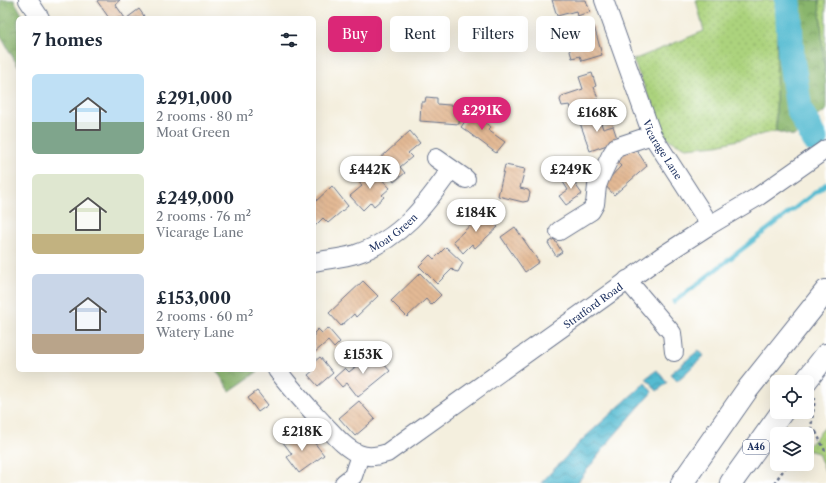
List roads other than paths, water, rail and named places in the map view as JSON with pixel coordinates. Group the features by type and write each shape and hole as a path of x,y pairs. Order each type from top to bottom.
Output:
{"highway":[{"path":"682,483 747,390 792,321 826,276"},
{"path":"747,390 826,291"},
{"path":"814,381 826,355"},
{"name":"A46","path":"731,483 777,419"}],"street":[{"path":"28,0 39,16"},
{"name":"Vicarage Lane","path":"604,0 652,135 710,225"},
{"path":"559,230 591,211 595,204 597,186 600,178 616,147 652,135"},
{"name":"Stratford Road","path":"360,455 379,455 393,448 627,280 710,225 759,196 826,149"},
{"path":"436,158 466,179"},
{"name":"Moat Green","path":"316,262 356,254 386,241 403,228 428,203 451,169"},
{"path":"627,280 672,333 674,352"},
{"path":"279,372 290,387 338,438 360,455 353,476 344,483"}],"water":[{"path":"699,350 704,356 677,381 670,374"},
{"path":"657,370 667,383 657,391 646,378"},
{"path":"645,383 652,392 611,439 577,483 541,483 583,439"}],"waterway":[{"path":"788,0 791,57 799,109 814,139"},
{"path":"674,302 826,184"}]}
